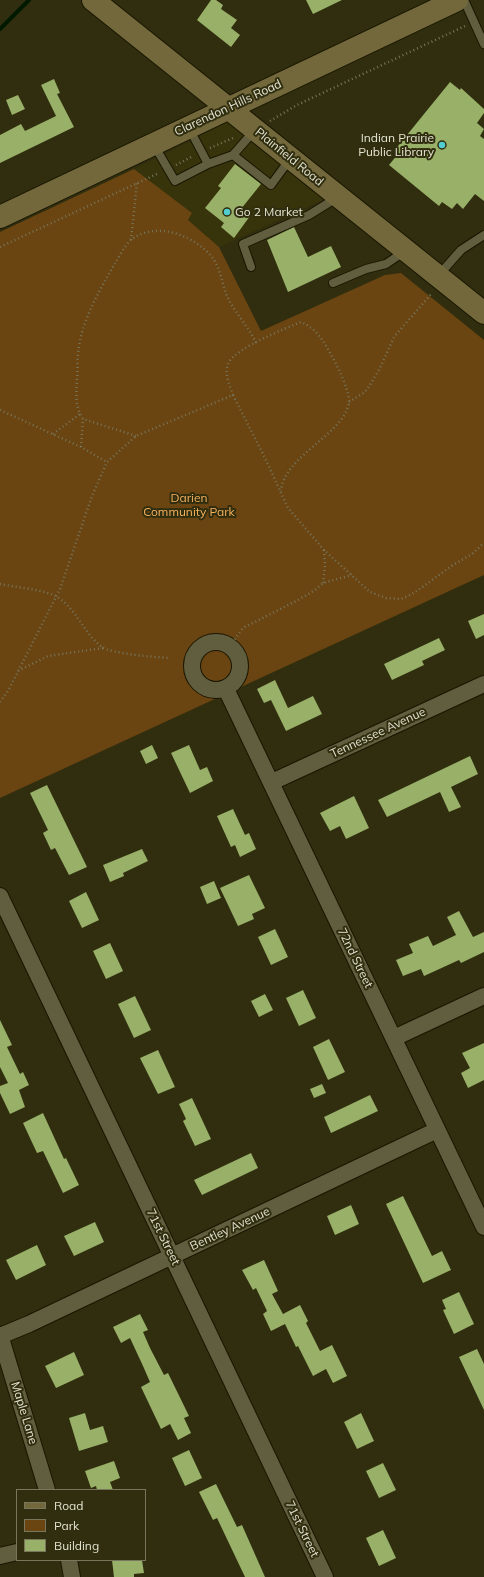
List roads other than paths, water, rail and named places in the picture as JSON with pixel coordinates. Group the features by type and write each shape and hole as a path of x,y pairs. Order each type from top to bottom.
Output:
{"street":[{"name":"Plainfield Road","path":"93,0 229,108 262,125 291,158 405,250 435,285 482,309"},
{"name":"Clarendon Hills Road","path":"0,217 457,0"},
{"path":"214,642 230,646 240,660 240,669 233,684 226,689 219,691 204,688 194,676 192,661 195,654 206,644 214,642"},
{"name":"Tennessee Avenue","path":"272,782 484,684"},
{"name":"72nd Street","path":"226,689 272,782 484,1227"},
{"name":"71st Street","path":"0,896 325,1577"},
{"path":"394,1038 484,996"},
{"name":"Bentley Avenue","path":"0,1336 438,1130"},
{"name":"Maple Lane","path":"0,1336 48,1489"},
{"path":"0,1556 16,1552"},
{"path":"69,1561 72,1577"}],"lane":[{"path":"464,0 484,44"},
{"path":"154,144 175,181 208,164 234,155 262,125"},
{"path":"189,127 208,164"},
{"path":"234,155 271,185 291,158"},
{"path":"251,267 243,244 309,215 338,196"},
{"path":"435,285 461,250 484,235"},
{"path":"333,283 366,269 386,264 405,250"}],"waterway":[{"path":"0,29 29,0"}],"place":[{"name":"Indian Prairie Public Library","path":"442,145"},
{"name":"Go 2 Market","path":"227,212"}],"park label":[{"name":"Darien Community Park","path":"189,505"}]}
